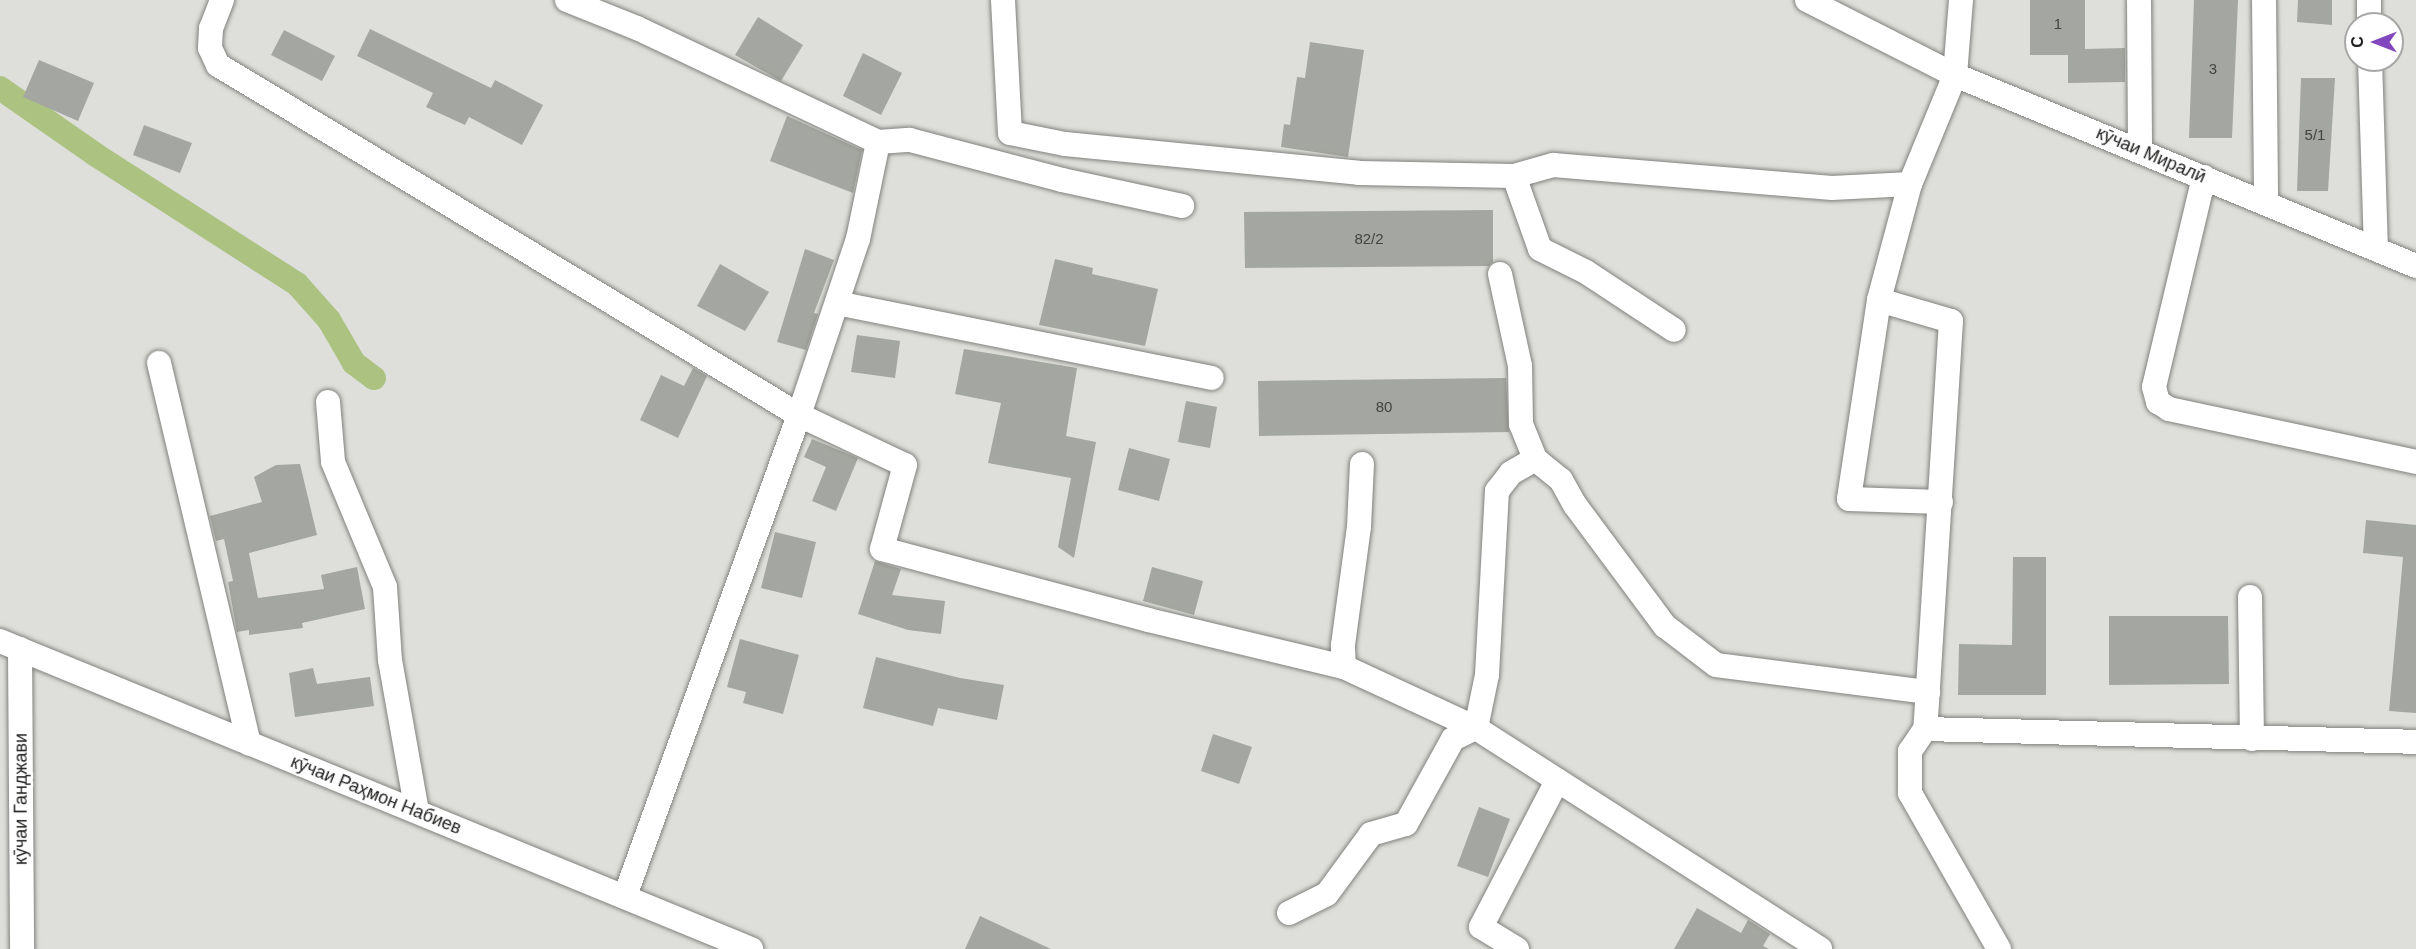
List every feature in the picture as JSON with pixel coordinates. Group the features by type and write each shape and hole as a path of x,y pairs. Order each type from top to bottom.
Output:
{"street":[{"path":"222,0 211,28 210,48 218,65 799,415 905,465 882,549 1148,620 1344,667 1476,728 1820,949"},
{"path":"567,0 637,28 878,142 910,140 1062,180 1182,206"},
{"path":"1002,0 1010,133 1065,144 1359,173 1514,176 1553,165 1832,188 1910,184"},
{"name":"кӯчаи Миралӣ","path":"1807,0 1955,75 2416,266"},
{"path":"1941,502 1849,499 1879,300 1910,184 1955,75 1961,0"},
{"path":"2139,0 2140,150"},
{"path":"2264,0 2266,203"},
{"path":"2370,72 2376,249"},
{"path":"625,896 799,415 837,303 858,239 878,142"},
{"path":"1514,176 1540,249 1586,272 1674,330"},
{"path":"2204,177 2154,387 2158,402 2169,409 2416,462"},
{"path":"1500,274 1520,366 1521,424 1535,459 1561,480 1575,505 1665,626 1716,665 1928,692"},
{"path":"1879,300 1951,321 1925,729 1910,751 1910,794 1999,949"},
{"path":"837,303 1212,378"},
{"path":"159,363 249,743"},
{"path":"328,402 333,462 385,587 390,660 417,812"},
{"path":"1476,728 1487,675 1497,490 1511,473 1535,459"},
{"path":"1344,667 1343,645 1359,528 1362,464"},
{"path":"2250,597 2252,739"},
{"name":"кӯчаи Раҳмон Набиев","path":"10,645 751,949"},
{"name":"кӯчаи Ганджави","path":"10,645 22,949"},
{"path":"1289,913 1327,894 1371,834 1406,824 1453,738 1476,728"},
{"path":"1925,729 2416,742"},
{"path":"1517,949 1481,927 1557,781"}],"building":[{"path":"2030,0 2085,0 2085,49 2125,48 2125,82 2068,83 2068,55 2030,55"},
{"path":"2194,0 2238,0 2232,138 2189,138"},
{"path":"2298,0 2332,0 2332,25 2297,22"},
{"path":"758,17 803,45 781,81 735,55"},
{"path":"370,29 491,88 495,80 543,105 522,145 469,117 465,125 426,107 433,93 357,56"},
{"path":"284,30 335,56 322,81 271,55"},
{"path":"1310,42 1364,50 1348,157 1281,147 1284,124 1290,125 1297,77 1305,78"},
{"path":"863,53 902,73 881,115 843,96"},
{"path":"39,60 94,83 78,121 23,97"},
{"path":"2301,78 2335,78 2328,191 2297,191"},
{"path":"787,116 862,150 853,193 770,161"},
{"path":"144,125 192,143 180,173 133,155"},
{"path":"1493,210 1493,262 1489,266 1245,268 1244,212"},
{"path":"805,249 834,260 814,313 818,314 806,350 777,342"},
{"path":"1055,259 1093,268 1092,274 1158,289 1145,346 1039,325"},
{"path":"720,264 769,292 745,331 697,306"},
{"path":"857,335 900,341 895,378 851,372"},
{"path":"964,349 1077,368 1066,436 1096,442 1074,558 1058,547 1071,478 988,463 1001,403 955,394"},
{"path":"693,368 707,376 678,438 640,420 661,375 684,386"},
{"path":"1506,378 1509,432 1259,436 1258,381"},
{"path":"1186,401 1217,407 1210,448 1178,442"},
{"path":"812,439 858,458 836,511 812,501 826,467 804,457"},
{"path":"1129,448 1170,459 1159,501 1118,490"},
{"path":"300,464 317,535 249,553 258,598 324,589 321,575 357,567 365,609 302,623 303,628 249,635 249,630 237,632 228,582 233,581 224,539 216,541 210,516 262,502 254,477 276,465"},
{"path":"2366,520 2416,525 2416,713 2389,711 2403,557 2363,553"},
{"path":"775,532 816,542 802,598 761,588"},
{"path":"2013,557 2046,557 2046,695 1958,695 1959,644 2012,645"},
{"path":"875,561 901,569 892,595 945,601 941,634 908,630 858,614"},
{"path":"1152,567 1203,581 1194,615 1143,601"},
{"path":"2109,616 2228,616 2229,684 2109,685"},
{"path":"740,639 799,655 783,714 743,703 746,692 727,687"},
{"path":"876,657 960,678 1004,685 997,720 938,708 933,726 863,708"},
{"path":"313,668 317,684 370,677 374,706 295,717 289,673"},
{"path":"1213,734 1252,747 1239,784 1201,771"},
{"path":"1479,807 1510,819 1488,877 1457,866"},
{"path":"1697,908 1741,933 1748,920 1770,934 1763,946 1769,949 1674,949"},
{"path":"980,916 1051,949 965,949"}],"waterway":[{"path":"0,88 96,155 297,284 329,320 354,363 374,378"}]}
